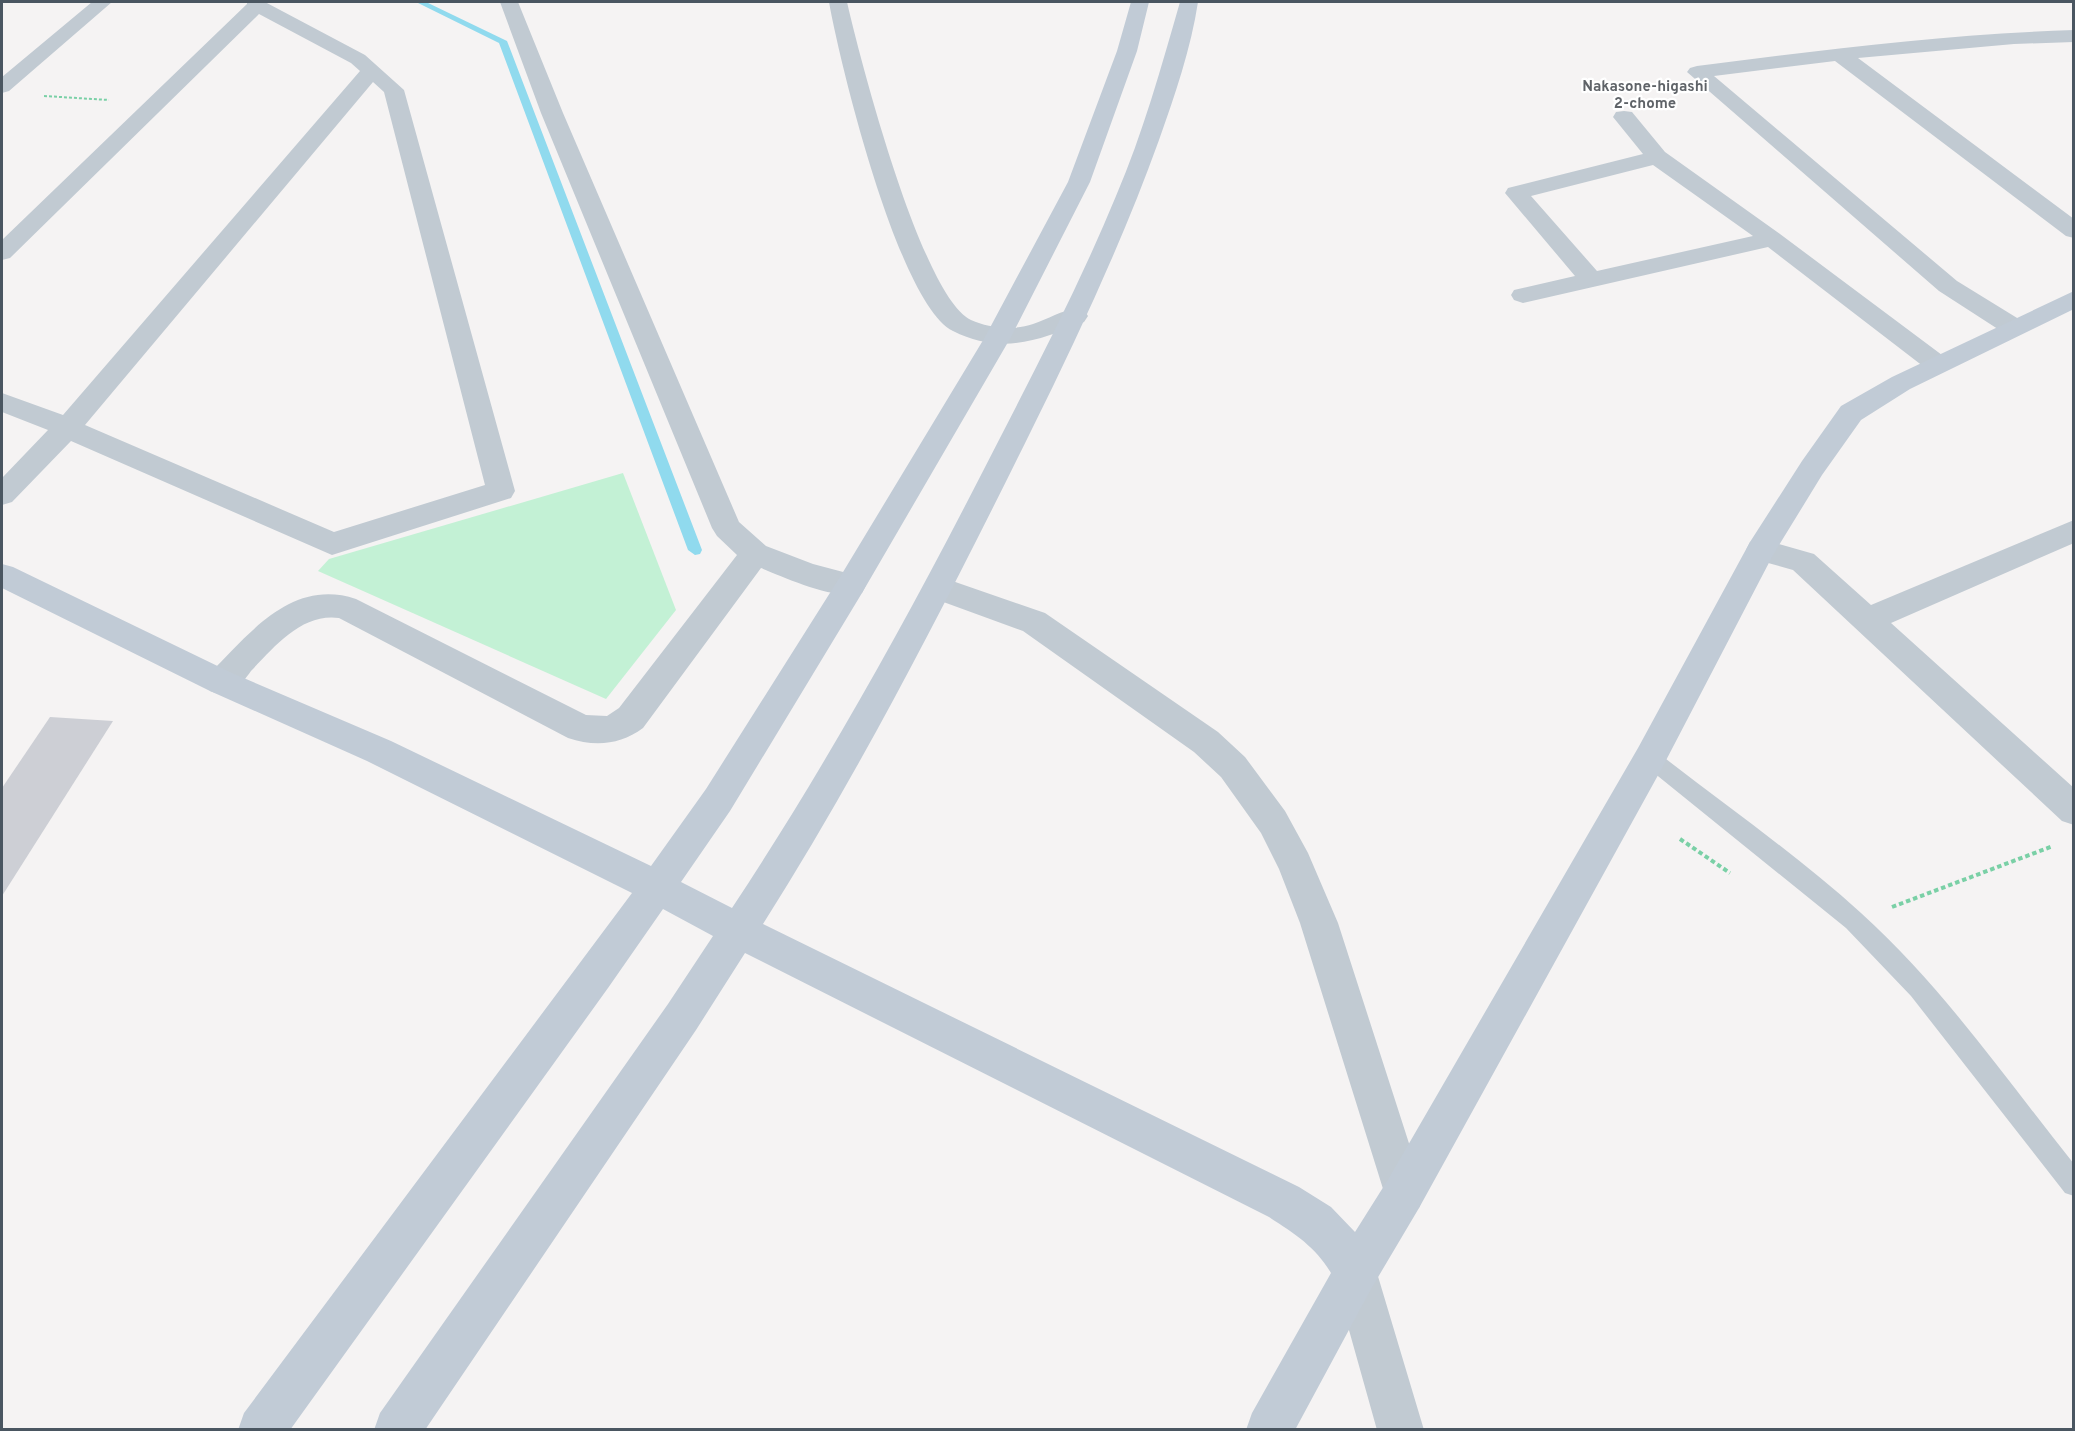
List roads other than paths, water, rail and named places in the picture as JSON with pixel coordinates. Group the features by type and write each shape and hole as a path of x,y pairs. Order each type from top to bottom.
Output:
{"street":[{"path":"2,87 103,2"},
{"path":"509,2 552,113 727,528 754,554 808,574 851,585"},
{"path":"838,2 844,32 893,205 937,303 960,325 998,338 1035,333 1074,316"},
{"path":"261,1430 581,995 718,800 851,585 998,338 1079,182 1127,51 1140,2"},
{"path":"397,1430 675,1027 800,835 938,588 1074,316 1128,195 1163,99 1189,2"},
{"path":"2,253 257,3 358,59 394,90 501,490 332,544 47,419 2,402"},
{"path":"2013,327 1947,286 1696,72 1839,54 2014,38 2073,36"},
{"path":"1839,54 2073,231"},
{"path":"2,495 66,429 371,71"},
{"path":"1624,117 1657,158 1772,239 1937,364"},
{"path":"1592,280 1516,193 1657,158"},
{"path":"1523,295 1772,239"},
{"path":"1269,1430 1650,758 1761,550 1812,468 1851,413 1937,364 2013,327 2071,303"},
{"path":"1867,620 2073,531"},
{"path":"1761,550 1803,562 2073,810"},
{"path":"221,682 290,616 306,608 334,604 345,607 580,728 597,732 609,730 621,726 631,718 754,554"},
{"path":"2,575 221,682 379,751 657,887 738,931 1284,1202 1316,1222 1337,1242 1356,1273 1401,1430"},
{"path":"938,588 1034,622 1206,742 1233,767 1273,822 1295,864 1319,923 1404,1193"}],"lane":[{"path":"1650,758 1854,921 1919,988 2073,1184"}],"waterway":[{"path":"420,2 503,41 695,550"}],"district":[{"name":"Nakasone-higashi 2-chome","path":"1645,94"}]}
